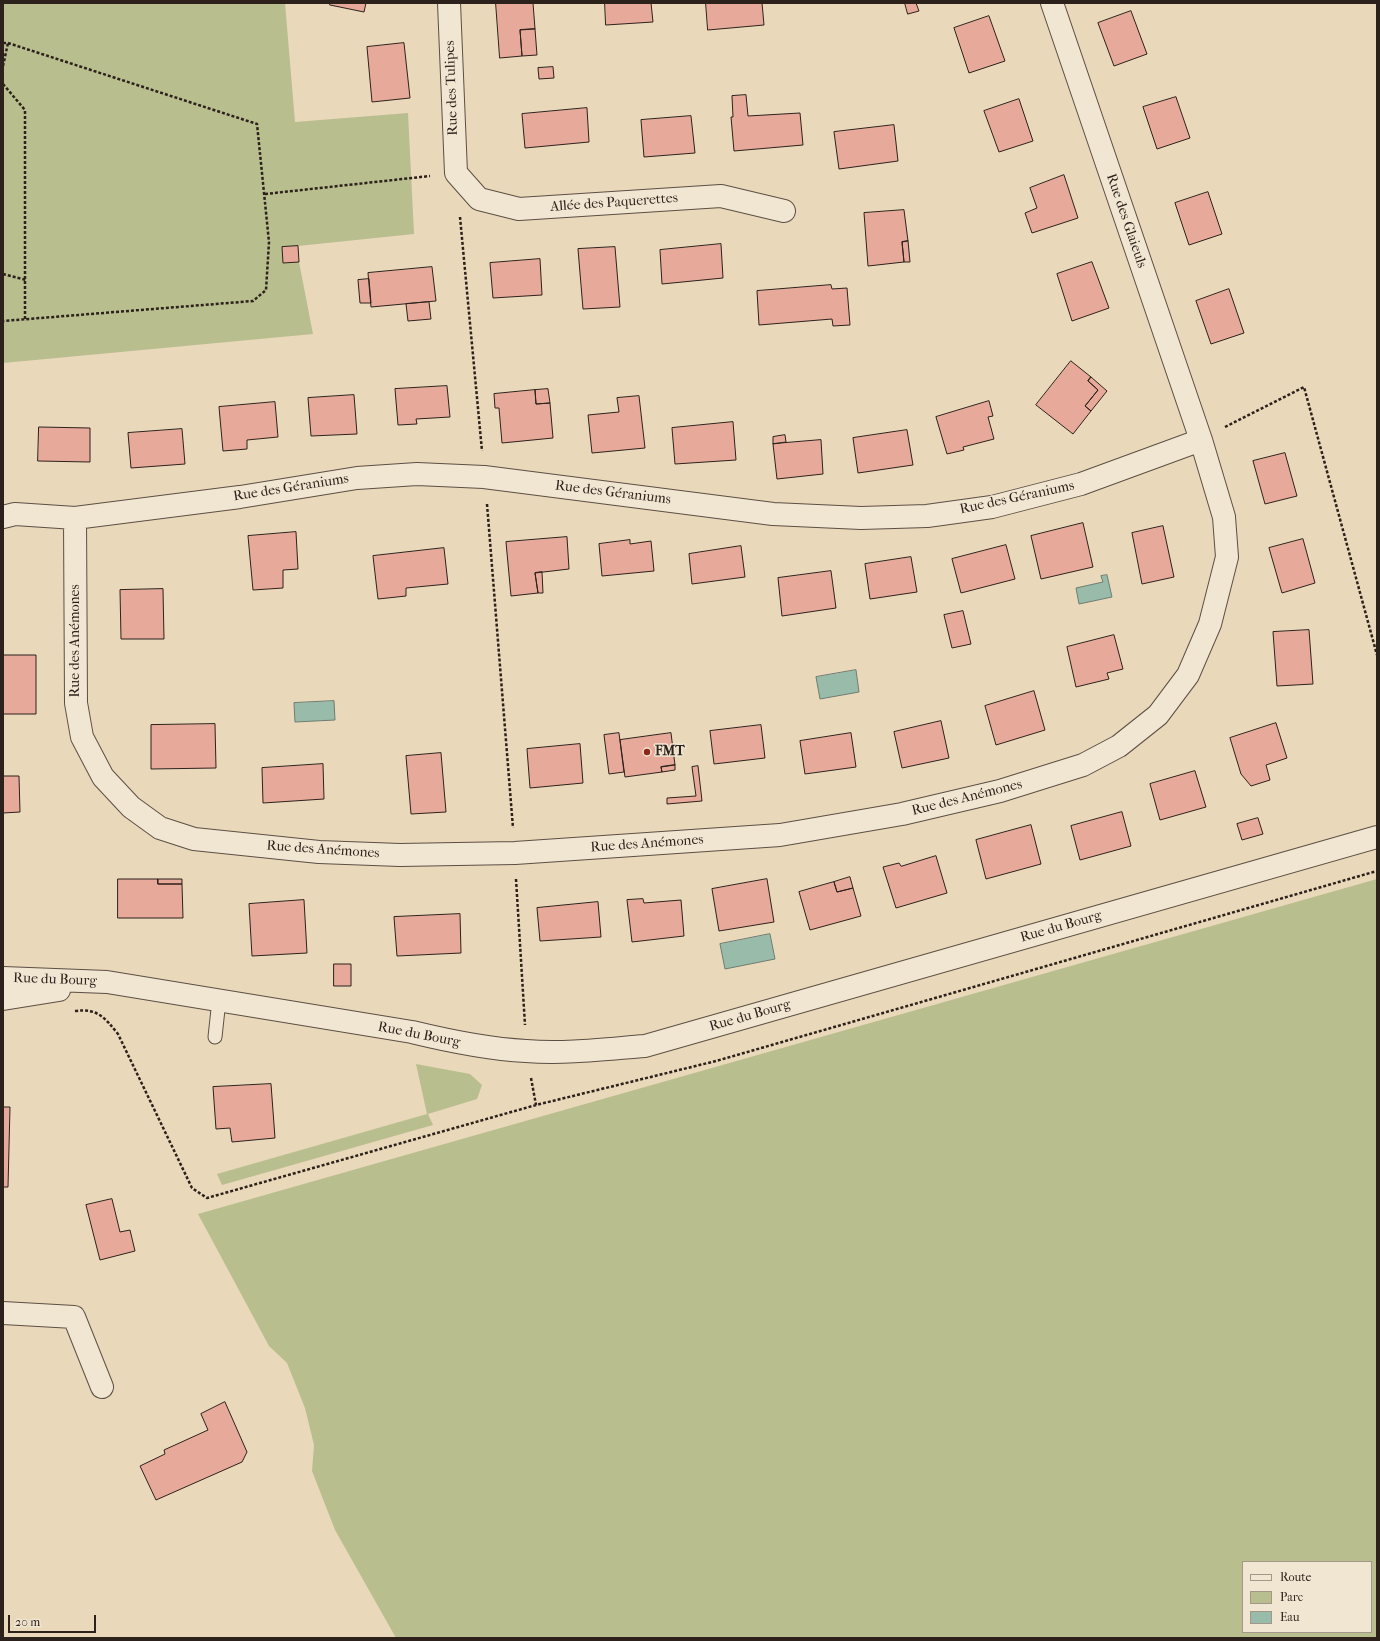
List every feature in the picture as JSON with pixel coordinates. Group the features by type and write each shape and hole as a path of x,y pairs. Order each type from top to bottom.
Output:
{"street":[{"name":"Rue des Tulipes","path":"449,3 456,173"},
{"name":"Rue des Glaieuls","path":"1052,3 1201,440"},
{"name":"Allée des Paquerettes","path":"456,173 479,199 519,209 721,196 784,211"},
{"name":"Rue des Géraniums","path":"7,514 75,518 240,497 357,478 417,474 484,477 773,514 861,518 926,516 992,507 1081,484 1201,440"},
{"name":"Rue des Anémones","path":"75,518 76,703 82,737 103,777 132,807 160,828 194,839 319,852 400,855 515,853 780,835 902,814 1000,791 1083,765 1119,746 1158,715 1188,675 1210,624 1227,557 1224,517 1201,440"},
{"name":"Rue du Bourg","path":"3,978 107,982 412,1032 454,1042 527,1051 592,1050 645,1046 1377,837"},
{"name":"Rue du Bourg","path":"3,999 107,982"},
{"path":"3,1313 74,1317 102,1387"}],"lane":[{"path":"215,1037 219,1000"}],"path":[{"path":"3,43 8,43 257,124 269,242 266,290 253,301 3,321"},
{"path":"3,66 8,43"},
{"path":"3,84 25,110 25,319"},
{"path":"265,194 456,173 484,477 515,853 527,1051 536,1105"},
{"path":"3,274 26,280"},
{"path":"1201,440 1304,386 1377,655"}],"green space":[{"path":"3,3 285,3 295,122 408,113 414,234 298,246 299,262 313,334 3,363"},
{"path":"1377,879 1377,1638 396,1638 335,1530 312,1471 314,1445 305,1408 287,1363 269,1346 198,1214"},
{"path":"416,1064 470,1074 482,1085 477,1099 428,1114 433,1125 222,1185 217,1174 427,1114"}],"water":[{"path":"1107,575 1112,597 1079,604 1076,588 1103,582 1101,576"},
{"path":"856,670 859,692 820,699 816,677"},
{"path":"334,701 335,720 295,722 294,703"},
{"path":"770,934 775,959 725,969 720,944"}],"building":[{"path":"330,3 366,3 364,12 330,5"},
{"path":"496,3 533,3 535,29 520,30 522,56 500,58"},
{"path":"605,3 651,3 653,22 606,25"},
{"path":"706,3 762,3 764,25 708,30"},
{"path":"905,3 916,3 919,11 908,14"},
{"path":"1131,11 1147,54 1114,66 1098,23"},
{"path":"989,16 1005,61 969,73 954,28"},
{"path":"535,29 537,55 522,56 520,30"},
{"path":"404,43 410,98 372,102 367,47"},
{"path":"553,67 554,78 539,79 538,68"},
{"path":"746,95 748,116 800,113 803,145 734,151 731,117 733,117 732,96"},
{"path":"1176,97 1190,138 1157,149 1143,107"},
{"path":"1019,99 1033,141 999,152 984,111"},
{"path":"587,108 589,142 525,148 522,114"},
{"path":"691,116 695,153 644,157 641,120"},
{"path":"894,125 898,161 839,169 834,132"},
{"path":"1064,175 1078,218 1032,233 1025,213 1037,208 1030,188"},
{"path":"1208,192 1222,234 1189,245 1175,203"},
{"path":"904,210 908,241 902,242 904,262 868,266 864,213"},
{"path":"908,241 910,262 904,262 902,242"},
{"path":"721,244 723,278 662,284 660,250"},
{"path":"298,246 299,262 283,263 282,247"},
{"path":"615,247 620,307 583,309 578,249"},
{"path":"540,259 542,295 493,298 490,263"},
{"path":"1092,262 1109,308 1072,321 1057,274"},
{"path":"432,267 436,301 371,307 368,273"},
{"path":"369,279 371,303 360,303 358,280"},
{"path":"831,285 832,289 847,288 850,325 833,326 832,319 759,325 757,291"},
{"path":"1229,289 1244,333 1211,344 1196,301"},
{"path":"429,302 431,319 408,321 406,304"},
{"path":"1071,361 1091,377 1088,381 1098,390 1085,406 1091,411 1073,434 1036,405"},
{"path":"1091,377 1107,391 1091,411 1085,406 1098,390 1088,381"},
{"path":"447,386 450,417 416,419 417,424 398,425 395,389"},
{"path":"548,389 550,403 536,404 535,390"},
{"path":"535,390 536,404 550,403 553,438 502,443 499,408 495,408 494,394"},
{"path":"354,395 357,434 311,436 308,398"},
{"path":"639,396 645,448 592,453 588,415 619,412 617,398"},
{"path":"989,401 993,416 988,417 994,439 963,447 964,450 947,454 936,417"},
{"path":"275,402 278,437 247,440 247,449 223,451 219,407"},
{"path":"733,422 736,460 675,464 672,428"},
{"path":"39,427 90,428 90,462 38,461"},
{"path":"182,429 185,464 131,468 128,433"},
{"path":"907,430 913,465 858,473 853,438"},
{"path":"785,435 786,442 773,444 773,437"},
{"path":"821,440 823,474 777,479 773,444"},
{"path":"1285,453 1297,496 1265,504 1253,461"},
{"path":"1083,523 1093,567 1041,579 1031,536"},
{"path":"1163,526 1174,577 1142,584 1132,533"},
{"path":"296,532 298,569 283,570 283,588 253,590 248,536"},
{"path":"567,537 569,569 535,573 538,593 511,596 506,542"},
{"path":"1303,539 1315,583 1282,593 1269,548"},
{"path":"630,540 630,544 651,541 654,571 602,576 599,544"},
{"path":"1006,545 1015,579 961,593 952,559"},
{"path":"741,546 745,577 692,584 689,554"},
{"path":"444,548 448,584 406,588 406,596 378,599 373,556"},
{"path":"911,557 917,592 870,599 865,564"},
{"path":"831,571 836,608 782,616 778,578"},
{"path":"542,572 543,593 538,593 535,573"},
{"path":"163,589 164,639 121,639 120,590"},
{"path":"963,611 971,644 952,648 944,615"},
{"path":"1309,630 1313,684 1277,686 1273,632"},
{"path":"1114,635 1123,669 1107,673 1109,679 1076,687 1067,647"},
{"path":"3,655 36,655 36,714 3,714"},
{"path":"1034,691 1045,730 996,745 985,706"},
{"path":"941,721 949,758 902,768 894,732"},
{"path":"1276,723 1287,758 1266,765 1270,780 1251,786 1241,774 1230,738"},
{"path":"215,724 216,768 151,769 151,725"},
{"path":"761,725 765,758 714,764 710,731"},
{"path":"619,733 624,772 609,774 604,735"},
{"name":"FMT","path":"671,733 675,765 661,767 662,772 625,777 620,740"},
{"path":"851,733 856,767 805,774 800,741"},
{"path":"580,744 583,783 530,788 527,749"},
{"path":"441,753 446,812 411,814 406,756"},
{"path":"323,764 324,799 263,803 262,768"},
{"path":"675,765 675,770 662,772 661,767"},
{"path":"698,766 702,801 667,804 667,798 696,796 692,767"},
{"path":"1195,771 1206,807 1160,820 1150,784"},
{"path":"3,776 19,776 20,812 3,813"},
{"path":"1122,812 1131,846 1080,860 1071,826"},
{"path":"1258,818 1263,834 1242,840 1237,824"},
{"path":"1031,825 1041,864 986,879 976,840"},
{"path":"936,856 947,893 896,908 883,867 899,863 901,866"},
{"path":"850,877 853,888 837,892 834,882"},
{"path":"118,879 158,879 158,884 182,884 183,918 118,918"},
{"path":"158,879 182,879 182,884 158,884"},
{"path":"767,879 774,922 719,931 712,889"},
{"path":"834,882 837,892 853,888 861,916 810,930 799,892"},
{"path":"643,899 644,903 681,900 684,936 632,942 627,900"},
{"path":"304,900 307,953 252,956 249,904"},
{"path":"598,902 601,937 540,941 537,908"},
{"path":"460,914 461,953 397,956 394,917"},
{"path":"334,964 351,964 351,986 334,986"},
{"path":"271,1084 275,1138 232,1142 230,1128 216,1129 213,1087"},
{"path":"3,1107 10,1107 8,1187 3,1187"},
{"path":"112,1199 120,1232 130,1230 135,1251 100,1260 86,1205"},
{"path":"225,1402 247,1452 242,1462 156,1500 140,1466 165,1454 164,1450 208,1430 201,1414"}],"place":[{"name":"FMT","path":"647,752"}]}
